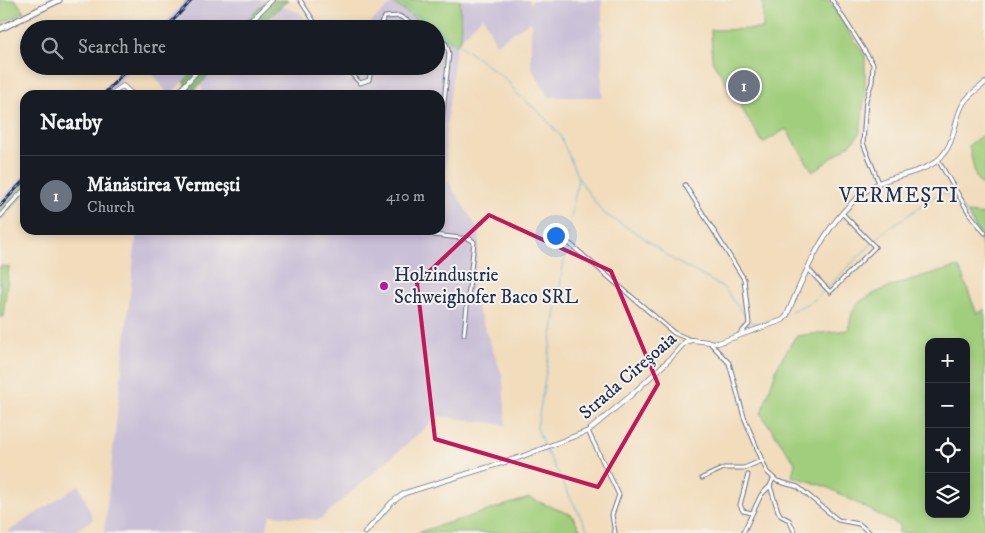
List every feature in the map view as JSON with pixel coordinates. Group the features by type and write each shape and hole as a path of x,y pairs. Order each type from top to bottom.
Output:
{"main road":[{"path":"0,29 59,0"}],"street":[{"path":"251,20 272,0"},
{"path":"300,0 312,20"},
{"path":"832,0 873,64 872,82 866,100 863,143 879,184"},
{"path":"382,20 390,16 406,20"},
{"path":"445,43 449,53 445,93"},
{"path":"180,90 193,75"},
{"path":"352,75 360,83 368,80 369,75"},
{"name":"Strada Cireșoaia","path":"365,533 397,498 417,488 518,458 588,431 670,360 685,342 692,340 711,344 735,339 783,320 827,230 864,194 879,184 928,166 938,160 952,141 963,104 985,83"},
{"path":"117,90 123,86 127,90"},
{"path":"938,160 969,213 985,233"},
{"path":"686,185 744,279 750,324 735,339"},
{"path":"0,216 20,194"},
{"path":"808,269 827,289 841,282 843,277 875,246 843,214"},
{"path":"434,235 470,239 474,242 464,334"},
{"path":"570,244 674,333 692,340"},
{"path":"711,344 729,363 744,417 761,461 773,479 798,488 838,520 859,524 870,533"},
{"path":"588,431 619,494 612,515 615,533"},
{"path":"702,478 724,468 744,468 761,461"},
{"path":"748,475 740,505 743,511 752,513"},
{"path":"743,533 761,495 770,486 773,479"},
{"path":"770,486 778,511 781,516 789,520 795,533"}],"highlighted area":[{"path":"489,215 611,271 658,384 598,487 435,439 417,283"}],"shaded area":[{"path":"186,0 267,0 247,20 167,20"},
{"path":"460,0 529,0 531,5 532,0 602,0 602,97 548,97 531,66 531,21 496,44 483,16 461,39"},
{"path":"393,3 418,20 373,20"},
{"path":"280,6 301,13 306,20 266,20"},
{"path":"445,38 456,46 445,138 445,90 202,90 200,83 208,75 343,75 348,82 356,75 445,75"},
{"path":"118,75 125,75 111,90 104,90"},
{"path":"154,75 190,75 174,90 165,90"},
{"path":"445,138 447,180 480,232 472,294 503,377 506,425 439,416 319,520 270,515 266,533 104,533 136,235 445,235"},
{"path":"20,179 20,187 0,209 0,200"},
{"path":"79,485 93,519 72,533 6,533"}],"green space":[{"path":"0,0 16,0 24,12 0,24"},
{"path":"267,0 288,0 267,20 247,20"},
{"path":"395,0 460,0 461,39 456,46 445,38 445,20 418,20 393,3"},
{"path":"763,0 828,0 865,56 865,94 860,133 852,143 813,172 786,129 763,143 712,60 711,30 763,29"},
{"path":"190,75 209,75 195,90 187,90 184,81"},
{"path":"985,133 985,185 980,184 975,175 969,145"},
{"path":"20,187 20,198 0,220 0,209"},
{"path":"967,213 985,215 985,260 980,237"},
{"path":"0,266 9,267 3,317 0,317"},
{"path":"959,267 977,314 985,309 985,533 898,533 900,526 827,487 792,476 795,463 761,414 778,365 796,336 848,330 854,309 862,301 887,288"},
{"path":"529,498 572,515 582,533 416,533"}],"waterway":[{"path":"398,0 425,20"},
{"path":"445,34 507,80 517,94 539,112 560,135 578,178 603,213 637,233 675,261 723,287 747,319"},
{"path":"567,240 578,179"},
{"path":"791,311 813,301 885,231 937,195 943,193 956,201 974,224 985,246"},
{"path":"544,446 537,428 567,243"},
{"path":"751,322 761,324 786,313"},
{"path":"546,450 589,533"}],"railway":[{"path":"173,20 192,0"},
{"path":"108,90 122,75"},
{"path":"0,206 20,184"}],"place":[{"name":"Mănăstirea Vermești","path":"744,86"},
{"name":"Holzindustrie Schweighofer Baco SRL","path":"384,286"}],"district":[{"name":"VERMEȘTI","path":"899,196"}]}
